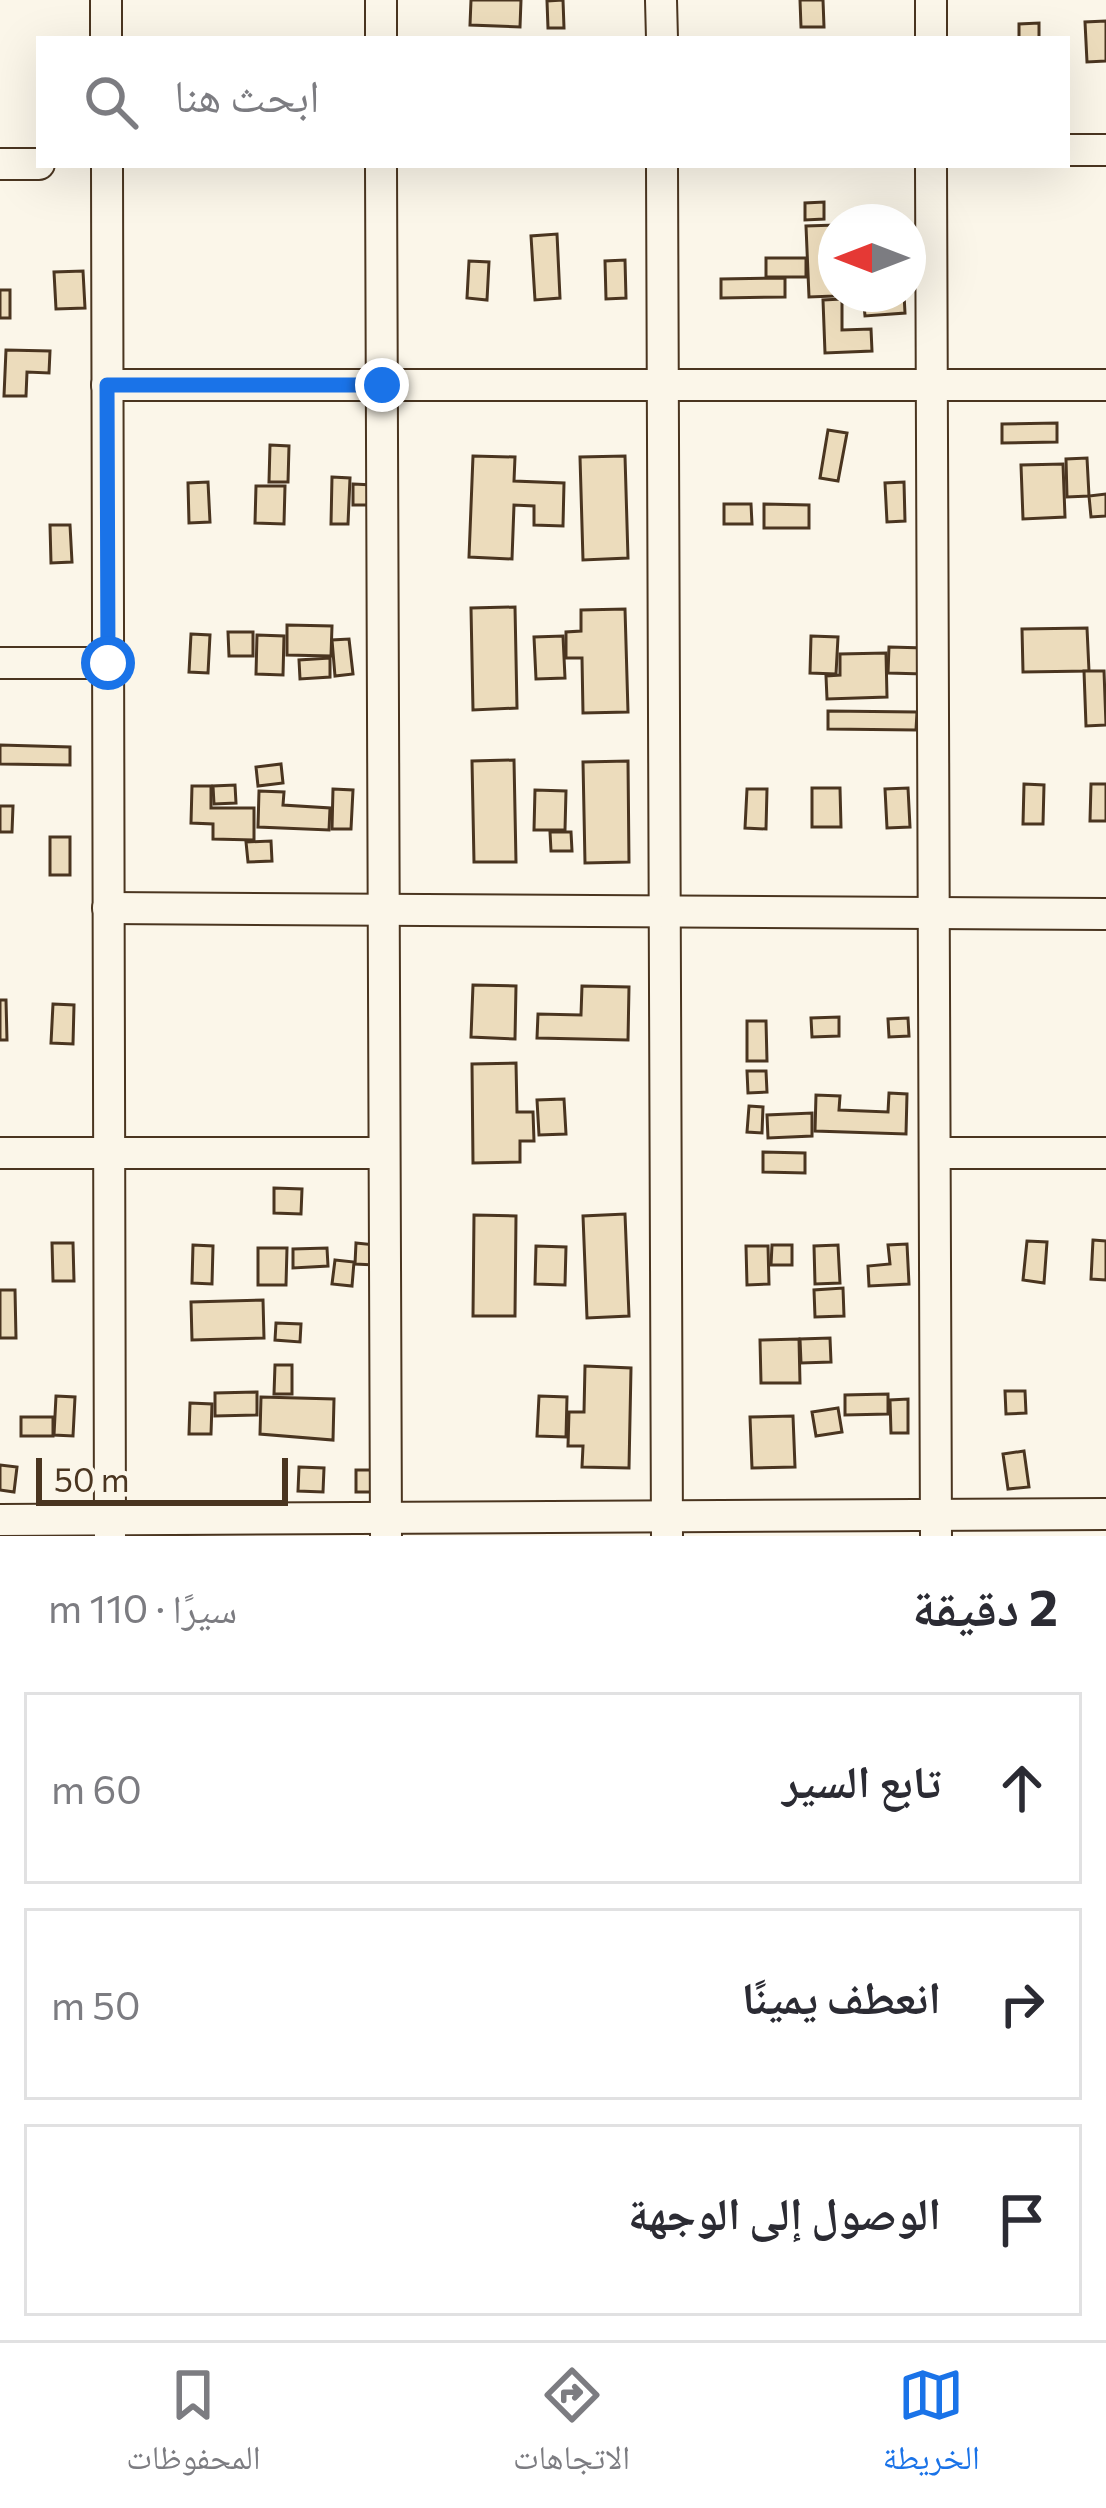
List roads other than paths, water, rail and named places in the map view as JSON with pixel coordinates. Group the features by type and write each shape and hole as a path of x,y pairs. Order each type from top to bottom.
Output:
{"street":[{"path":"106,0 106,36"},
{"path":"381,0 381,36"},
{"path":"662,0 662,36"},
{"path":"931,0 931,36"},
{"path":"1070,150 1106,150"},
{"path":"0,164 36,164"},
{"path":"107,168 110,1527"},
{"path":"381,168 386,1526"},
{"path":"662,168 667,1526"},
{"path":"931,168 936,1526"},
{"path":"107,385 1106,385"},
{"path":"0,663 108,663"},
{"path":"108,908 1106,914"},
{"path":"0,1153 385,1153"},
{"path":"935,1153 1106,1153"},
{"path":"0,1520 110,1527 936,1526 1106,1514"}]}
